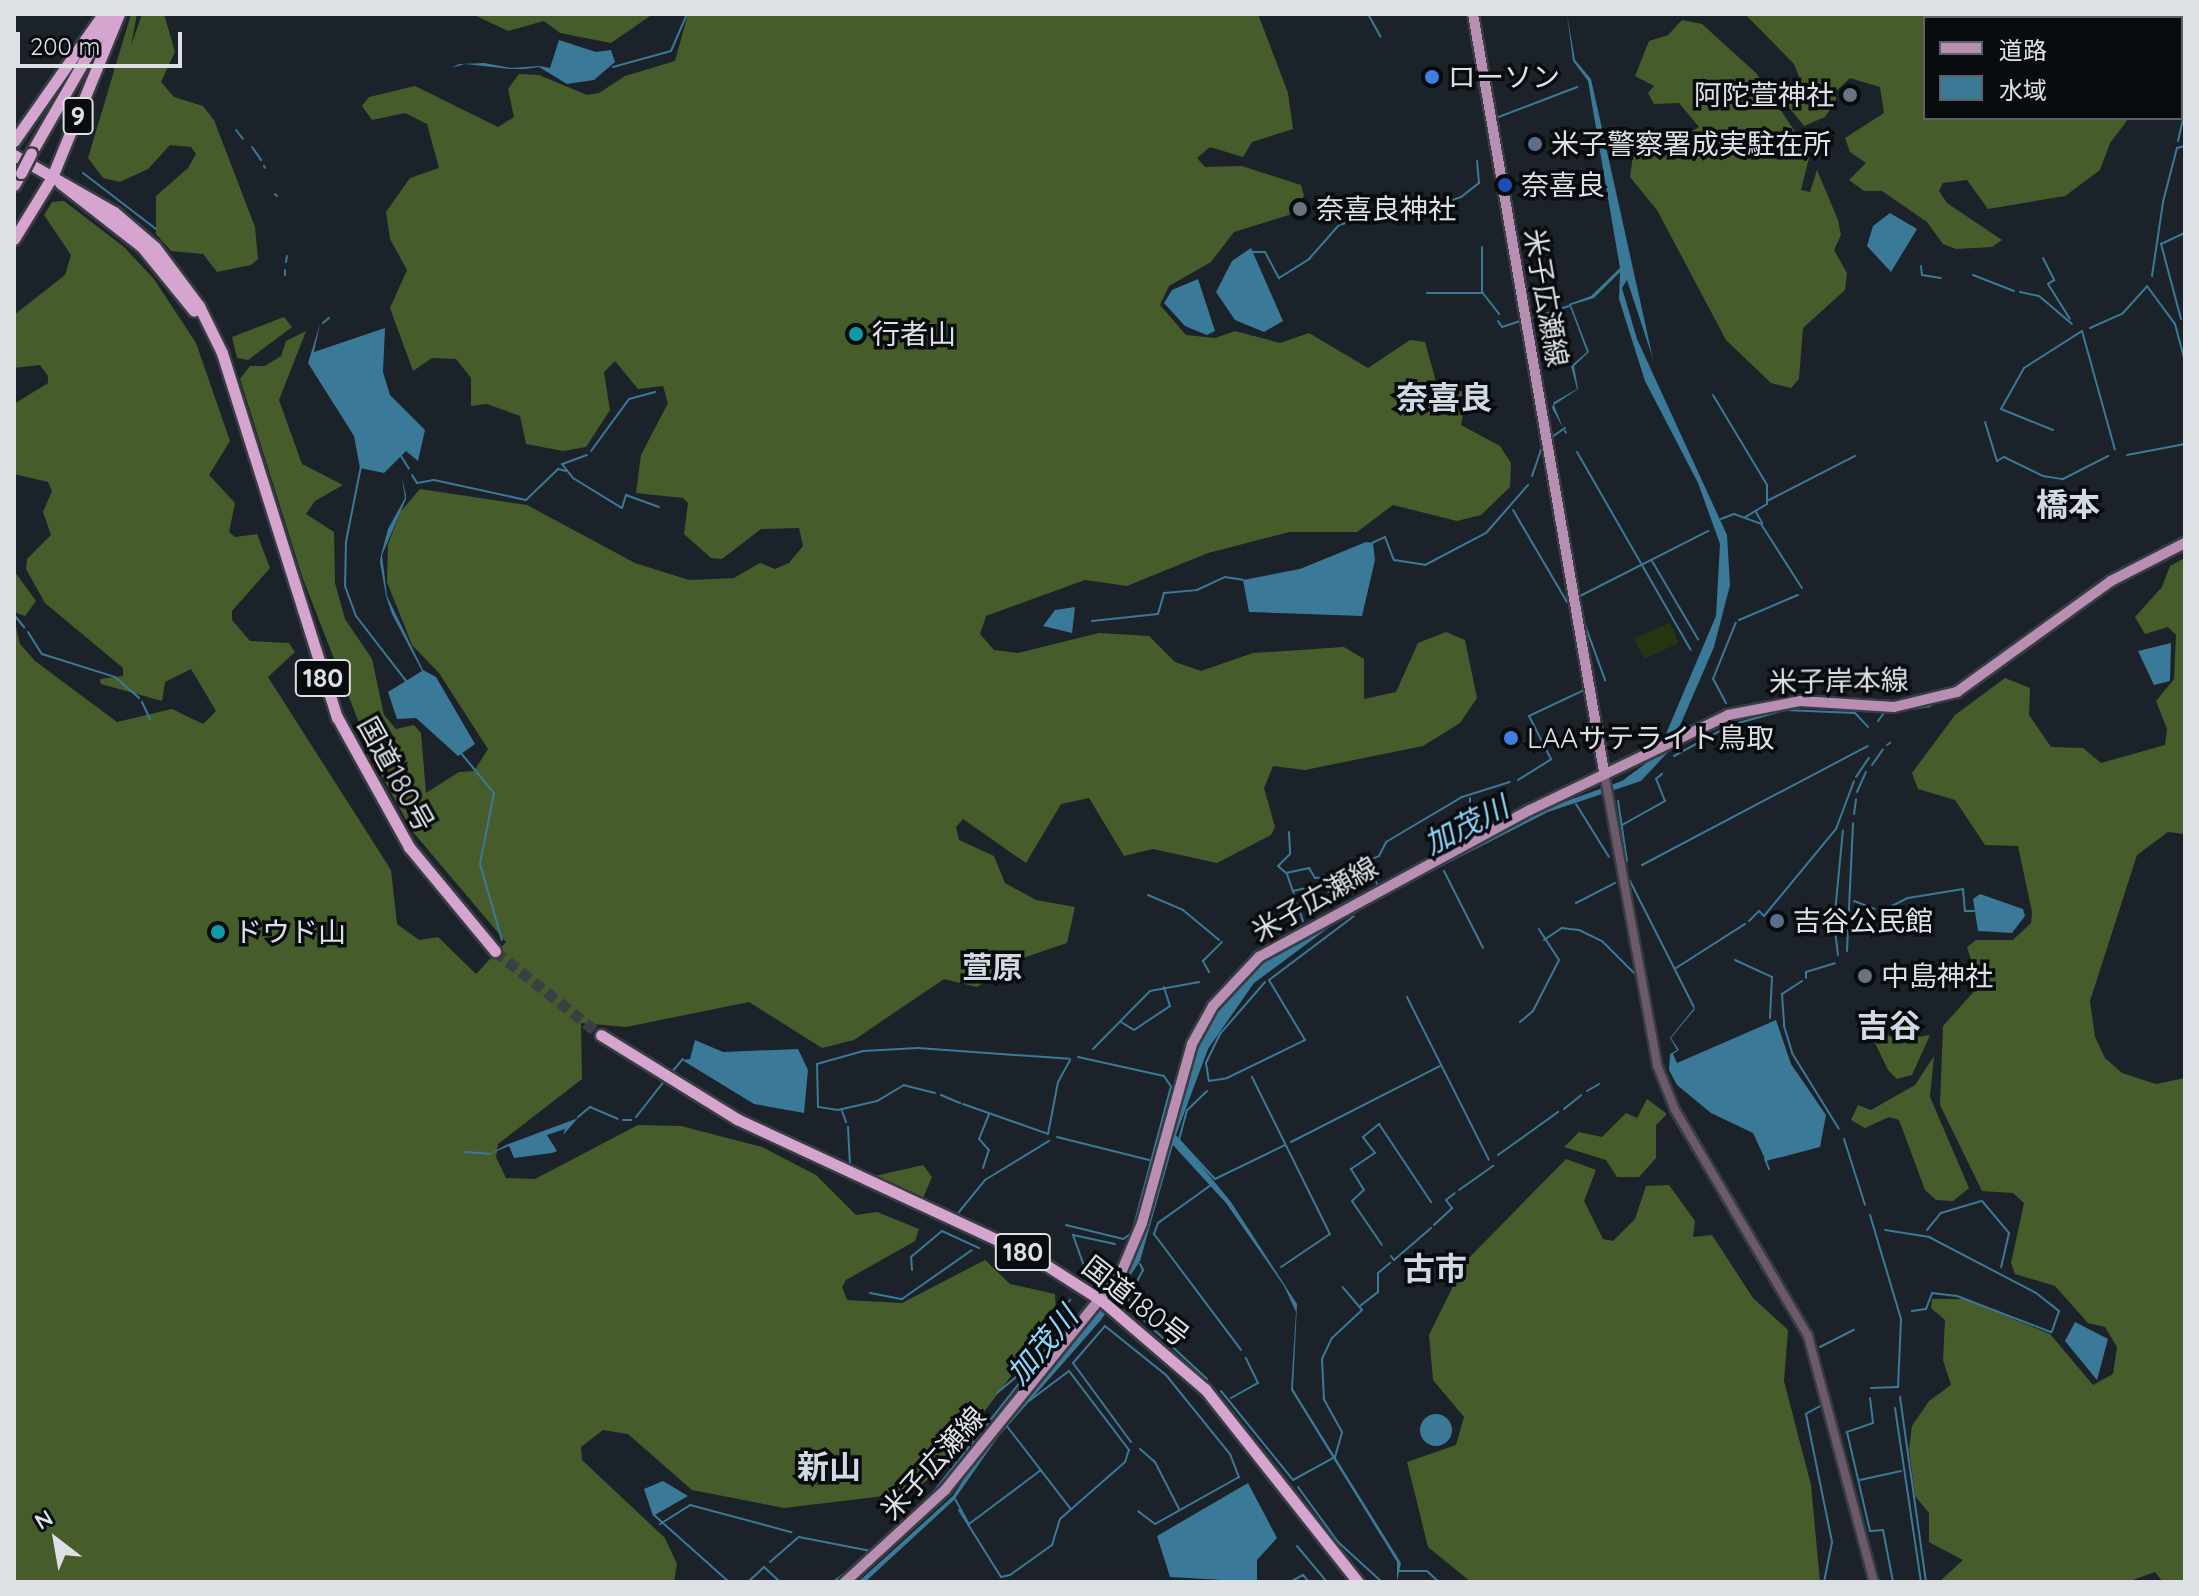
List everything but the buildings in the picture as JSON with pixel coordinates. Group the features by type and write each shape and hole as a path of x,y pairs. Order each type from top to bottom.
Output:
{"highway":[{"name":"9","path":"14,141 105,14"},
{"path":"14,185 86,56 105,14"},
{"path":"101,55 119,14"},
{"name":"9","path":"14,155 52,177 101,55 126,14"},
{"path":"14,239 52,177"},
{"name":"国道180号","path":"52,177 104,204 155,247 199,306 226,367 337,717 409,847 495,951"},
{"name":"国道180号","path":"601,1035 737,1119 1032,1256 1101,1300 1205,1389 1358,1582"}],"main road":[{"name":"米子広瀬線","path":"845,1582 945,1490 1101,1300 1135,1245 1188,1053 1213,1006 1242,972 1304,927 1606,778 1473,14"},
{"name":"米子岸本線","path":"1606,778 1658,747 1764,705 1894,707 1957,692 2111,581 2185,543"}],"street":[{"path":"1606,778 1662,1080 1808,1336 1874,1582"}],"green space":[{"path":"131,14 137,14 131,46 142,14 164,14 175,52 161,82 174,97 203,106 214,120 255,227 258,259 251,265 217,272 203,254 171,251 156,234 156,196 188,168 196,154 191,147 170,145 148,169 120,182 103,178 88,158"},
{"path":"472,14 653,14 611,43 560,33 544,21 508,31"},
{"path":"688,14 1258,14 1288,93 1293,129 1252,142 1243,157 1210,147 1197,158 1205,167 1242,166 1301,185 1304,196 1292,214 1234,232 1211,262 1169,286 1160,305 1186,335 1215,338 1235,331 1280,343 1309,333 1368,368 1410,340 1425,342 1437,385 1467,393 1461,425 1500,446 1511,463 1510,487 1481,515 1457,521 1393,505 1357,532 1290,532 1208,553 1127,586 1085,580 986,616 980,634 994,650 1018,653 1099,633 1149,636 1175,662 1201,671 1253,653 1344,647 1364,659 1364,699 1396,692 1418,643 1446,632 1465,640 1477,698 1460,723 1423,746 1305,770 1273,766 1264,788 1275,827 1271,835 1217,863 1153,849 1124,856 1089,798 1061,804 1026,863 963,819 956,827 959,840 994,856 1005,883 1036,900 1075,907 1067,943 1017,960 977,987 944,979 854,1040 822,1048 749,1002 626,1027 581,1023 582,1079 498,1144 496,1157 506,1178 535,1179 638,1125 681,1126 762,1147 816,1175 856,1215 877,1212 919,1229 915,1241 846,1280 842,1287 847,1300 902,1303 985,1260 1010,1284 1055,1294 1056,1310 1015,1371 942,1467 921,1485 892,1495 784,1508 692,1490 628,1434 603,1430 581,1447 582,1460 665,1538 677,1564 674,1582 14,1582 14,618 20,644 35,661 117,722 172,709 203,724 216,711 191,669 165,682 162,701 101,684 100,679 123,676 123,668 45,603 26,569 27,559 51,535 43,512 52,491 48,482 14,474 14,404 48,383 48,376 40,365 14,368 14,315 65,275 71,255 44,215 52,202 64,201 124,247 154,279 196,343 230,441 209,475 235,503 229,532 235,537 257,534 270,568 232,611 232,620 250,641 289,643 295,652 268,677 391,870 397,924 419,940 438,937 476,974 506,942 413,832 375,764 303,579 240,379 250,366 265,366 281,356 286,341 306,331 279,400 302,464 343,485 315,501 306,514 334,532 335,583 345,619 372,659 384,715 396,729 414,725 421,733 426,793 459,772 474,771 488,749 439,673 412,645 387,582 388,544 401,511 420,489 527,505 635,563 689,580 734,578 760,563 775,569 789,563 803,546 799,528 761,529 722,559 711,558 684,534 688,503 683,498 636,493 641,455 668,403 663,386 638,389 615,361 604,372 610,410 586,447 563,451 526,444 520,416 487,404 471,406 471,378 456,359 432,358 413,371 390,308 407,270 390,239 386,212 410,178 439,168 427,124 405,113 372,120 362,106 369,97 415,86 498,127 514,117 508,89 519,74 539,75 587,95 599,93 625,76 675,61"},
{"path":"1745,14 2181,14 1923,16 1923,120 2127,120 2110,143 2100,170 2065,196 1988,209 1967,180 1943,183 1939,191 1947,203 2002,240 1992,247 1956,249 1943,244 1927,222 1882,191 1864,191 1849,180 1866,163 1850,152 1845,138 1884,113 1880,87 1850,78 1836,91 1836,101 1825,117 1804,126 1788,106 1802,84 1794,64"},
{"path":"1682,20 1702,24 1756,73 1810,154 1801,190 1810,192 1817,170 1838,220 1841,235 1834,250 1847,273 1845,290 1803,328 1799,379 1791,388 1771,383 1726,340 1657,210 1630,177 1634,148 1644,133 1655,129 1684,136 1699,127 1679,103 1654,104 1648,93 1654,86 1635,76 1649,41 1668,35"},
{"path":"284,317 292,327 248,360 237,358 232,337"},
{"path":"2185,558 2185,834 2168,832 2137,855 2090,1001 2095,1037 2105,1058 2122,1073 2156,1084 2185,1078 2185,1582 2163,1582 2155,1572 2127,1582 1939,1582 1963,1560 1929,1542 1929,1513 1915,1496 1909,1449 1912,1426 1929,1401 1951,1385 1943,1360 1945,1320 1931,1308 1932,1299 1964,1299 2050,1334 2093,1385 2113,1374 2117,1347 2105,1327 2088,1323 2055,1286 2015,1274 2011,1263 2024,1203 2013,1193 1982,1191 1940,1105 1943,1026 1979,986 1967,947 1976,940 2013,940 2031,923 2032,912 2018,846 1985,845 1955,800 1918,789 1912,773 1955,715 2005,678 2030,688 2029,715 2051,747 2083,748 2101,763 2165,745 2167,729 2156,701 2174,679 2176,635 2168,627 2145,634 2135,617 2162,587 2170,566"},
{"path":"15,572 36,601 25,616 14,612"},
{"path":"1670,623 1679,643 1644,659 1634,638"},
{"path":"1881,1033 1900,1040 1930,1035 1912,1075 1897,1079 1888,1070 1873,1039"},
{"path":"1934,1056 1930,1097 1969,1188 1953,1201 1936,1200 1925,1190 1899,1120 1889,1117 1865,1128 1851,1120 1858,1105 1871,1110 1915,1085"},
{"path":"1647,1099 1667,1114 1656,1125 1656,1158 1639,1177 1617,1177 1606,1160 1564,1147 1579,1132 1602,1137 1626,1113 1637,1118"},
{"path":"1566,1159 1596,1170 1584,1201 1603,1239 1613,1241 1635,1219 1646,1186 1669,1185 1695,1221 1693,1237 1712,1235 1753,1298 1788,1330 1784,1381 1811,1485 1820,1582 1471,1582 1428,1547 1407,1462 1456,1445 1464,1417 1433,1380 1429,1335 1465,1262"},
{"path":"923,1165 932,1177 923,1198 875,1176"}],"water":[{"path":"1567,14 1575,60 1591,79 1653,359 1627,280 1622,288 1637,339 1727,535 1730,585 1714,647 1669,751 1641,781 1548,812 1343,917 1254,983 1208,1049 1176,1135 1231,1202 1297,1304 1293,1389 1401,1563 1397,1582 1397,1562 1291,1390 1296,1312 1284,1286 1226,1203 1173,1145 1140,1261 1101,1320 998,1437 954,1500 865,1582 858,1582 953,1496 985,1446 1122,1279 1138,1246 1192,1056 1213,1018 1260,963 1450,857 1553,806 1622,781 1657,755 1716,616 1720,544 1698,483 1645,381 1619,299 1620,272 1594,298 1571,305 1589,352 1574,366 1578,389 1554,405 1563,428 1552,408 1554,402 1577,389 1571,366 1587,352 1569,304 1591,296 1620,268 1588,81 1573,61"},
{"path":"559,40 596,52 611,50 615,62 594,80 567,84 539,67 511,69 465,64 451,68 459,64 484,63 511,68 539,66 550,68"},
{"path":"1890,213 1917,229 1891,272 1867,246 1873,226"},
{"path":"1251,248 1283,321 1264,332 1235,320 1216,292 1232,261"},
{"path":"1198,279 1215,331 1207,335 1185,326 1164,303 1172,290"},
{"path":"320,324 314,352 385,328 383,372 390,395 425,430 418,461 406,451 384,473 360,468 354,436 308,363"},
{"path":"402,478 406,499 382,555 387,596 423,670 436,677 475,744 458,756 416,718 397,719 388,692 422,671 392,614 386,596 380,562 388,529 405,498"},
{"path":"1366,542 1373,543 1375,560 1362,616 1249,612 1243,580 1300,569"},
{"path":"1075,607 1072,633 1043,626 1055,610"},
{"path":"2171,643 2170,681 2154,685 2138,651"},
{"path":"1980,894 2023,909 2025,916 2012,933 1978,931 1973,899"},
{"path":"1694,1008 1671,1038 1679,1050 1673,1054 1677,1063 1776,1020 1791,1064 1826,1115 1820,1147 1766,1161 1753,1133 1711,1113 1677,1085 1669,1070 1670,1054 1677,1050 1670,1038"},
{"path":"695,1040 723,1052 798,1049 808,1070 804,1113 754,1104 682,1060 690,1059"},
{"path":"578,1118 563,1135 565,1129 547,1135 557,1151 514,1158 509,1146 488,1155 506,1145"},
{"path":"2075,1322 2108,1339 2097,1380 2065,1341"},
{"path":"1436,1414 1447,1419 1452,1430 1447,1441 1436,1446 1425,1441 1420,1430 1425,1419"},
{"path":"663,1481 688,1496 653,1516 644,1489"},
{"path":"1248,1483 1277,1538 1257,1560 1257,1582 1170,1577 1157,1536"}],"waterway":[{"path":"613,67 671,51 687,14"},
{"path":"1368,14 1381,37"},
{"path":"1496,118 1577,87"},
{"path":"2183,120 2185,111"},
{"path":"2178,141 2183,120"},
{"path":"236,130 243,139"},
{"path":"2152,276 2163,202 2177,148 2185,146"},
{"path":"252,147 261,160"},
{"path":"1396,219 1461,197 1479,183 1477,161"},
{"path":"83,173 156,229"},
{"path":"1570,198 1597,189"},
{"path":"1251,252 1265,252 1279,278 1309,259 1339,225 1362,218 1390,221"},
{"path":"2181,319 2161,244 2185,233"},
{"path":"1482,247 1482,292 1499,314"},
{"path":"286,262 287,256"},
{"path":"2043,258 2054,280 2048,284 2070,319"},
{"path":"1921,266 1922,275 1941,278"},
{"path":"285,270 285,275"},
{"path":"1973,275 2014,291"},
{"path":"2090,328 2123,313 2147,286 2175,324 2185,361"},
{"path":"2020,292 2039,296 2072,324"},
{"path":"1427,293 1483,293"},
{"path":"1531,319 1569,306"},
{"path":"323,323 329,318"},
{"path":"1498,321 1502,327 1521,321"},
{"path":"2185,328 2185,333"},
{"path":"2053,430 2001,409 2024,368 2082,331 2115,450"},
{"path":"591,451 629,399 655,392"},
{"path":"1713,395 1767,485 1767,504 1745,517"},
{"path":"1985,422 1997,461 2004,457 2043,476 2063,479 2108,456"},
{"path":"1552,437 1565,428"},
{"path":"2127,455 2185,444"},
{"path":"1532,476 1541,450"},
{"path":"1577,452 1691,650"},
{"path":"587,455 562,464 573,478 622,508 626,495 659,507"},
{"path":"401,456 409,469"},
{"path":"1767,501 1855,456"},
{"path":"361,466 346,542 345,586 356,616 406,681"},
{"path":"412,475 417,483 434,480 526,500 558,469 566,471"},
{"path":"1372,543 1385,537 1394,560 1425,565 1486,533 1528,485"},
{"path":"1513,510 1567,602"},
{"path":"1756,512 1762,523"},
{"path":"1721,519 1734,514 1761,524 1802,588"},
{"path":"1580,596 1708,531"},
{"path":"1652,561 1698,639"},
{"path":"1092,621 1158,614 1164,593 1197,590 1225,577 1243,580"},
{"path":"1739,620 1798,595"},
{"path":"14,615 24,627"},
{"path":"1726,703 1713,679 1736,622"},
{"path":"1585,625 1605,680"},
{"path":"28,632 42,654 115,677 139,698"},
{"path":"1518,780 1551,759 1529,716 1586,689"},
{"path":"142,702 150,719"},
{"path":"1878,721 1884,713 1930,706"},
{"path":"1674,756 1731,725 1785,710 1855,713 1868,727"},
{"path":"1642,865 1868,746"},
{"path":"1872,765 1883,749"},
{"path":"460,752 494,793 480,864 502,940"},
{"path":"1856,777 1869,758"},
{"path":"1857,792 1866,772"},
{"path":"1622,825 1665,801 1656,779 1662,774"},
{"path":"1749,921 1759,911 1764,916 1836,829 1854,781"},
{"name":"加茂川","path":"1289,832 1290,854 1278,866 1286,873 1309,868 1315,878 1329,877 1379,856 1386,842 1462,797 1510,782"},
{"name":"加茂川","path":"1454,824 1470,817 1470,798"},
{"path":"1854,814 1856,799"},
{"path":"1618,801 1627,861"},
{"path":"1576,804 1609,857"},
{"path":"1847,951 1853,823"},
{"path":"1838,955 1834,923 1843,830"},
{"path":"1293,891 1323,884 1329,892 1349,892 1371,871 1377,884"},
{"name":"加茂川","path":"1444,871 1483,948"},
{"path":"1287,874 1303,921"},
{"path":"1630,881 1694,1007"},
{"path":"1576,903 1615,883"},
{"path":"1884,910 1908,898 1963,889 1965,911 1974,911"},
{"path":"1148,895 1183,910"},
{"path":"1854,901 1875,909"},
{"path":"1183,910 1219,940"},
{"path":"1265,982 1220,1034 1206,1063 1209,1081 1227,1078 1305,1040 1269,980 1354,916"},
{"path":"1676,968 1745,924"},
{"path":"1544,940 1562,928 1579,930 1602,941 1635,974"},
{"path":"1520,1022 1533,1011 1559,960 1539,929"},
{"path":"1209,972 1203,961 1222,942"},
{"path":"1735,960 1772,977 1770,1018"},
{"path":"1806,978 1806,972 1835,963"},
{"path":"1802,981 1782,994 1784,1026 1792,1053 1839,1129"},
{"path":"1093,1049 1150,991 1199,982"},
{"path":"1121,1022 1134,1030 1170,1006 1164,987"},
{"path":"1407,997 1489,1160"},
{"path":"935,1093 904,1085 877,1101 838,1110 818,1107 817,1064 863,1051 918,1048 1070,1059"},
{"path":"1078,1057 1164,1076 1170,1085"},
{"path":"672,1072 683,1059"},
{"path":"963,1104 1048,1134 1058,1082 1070,1060"},
{"path":"1291,1142 1440,1066"},
{"path":"1252,1077 1330,1234 1281,1267"},
{"path":"636,1117 665,1080"},
{"path":"1587,1091 1599,1084"},
{"path":"1066,1225 1123,1239 1132,1233 1171,1086"},
{"path":"1207,1091 1187,1110 1179,1140 1215,1179 1285,1145"},
{"path":"941,1095 960,1103"},
{"path":"1564,1109 1581,1095"},
{"path":"578,1117 590,1107 618,1119"},
{"path":"842,1111 846,1122"},
{"path":"1498,1155 1558,1112"},
{"path":"983,1168 989,1150 979,1139 989,1114"},
{"path":"623,1120 631,1120"},
{"path":"1382,1245 1352,1201 1364,1190 1351,1169 1375,1153 1363,1137 1379,1124 1431,1202"},
{"path":"848,1127 850,1163"},
{"path":"1057,1137 1149,1160"},
{"path":"1844,1139 1865,1205"},
{"path":"959,1212 985,1180 1049,1141"},
{"path":"464,1152 490,1154"},
{"path":"1765,1159 1769,1169"},
{"path":"1459,1190 1493,1166"},
{"path":"1211,1185 1158,1223 1154,1234 1241,1350"},
{"path":"1434,1225 1452,1208 1446,1200 1455,1193"},
{"path":"1724,1201 1735,1219"},
{"path":"1927,1230 1941,1213 1981,1201"},
{"path":"1982,1201 2009,1233 2001,1267"},
{"path":"1870,1215 1901,1319 1898,1387 1871,1388"},
{"path":"1391,1256 1394,1260 1431,1228"},
{"path":"1885,1230 1929,1237 2036,1293 2059,1311 2052,1331"},
{"path":"912,1270 911,1257 942,1231 979,1248"},
{"path":"1089,1280 1073,1235 1115,1244"},
{"path":"870,1293 902,1299 972,1250"},
{"path":"1754,1253 1760,1262"},
{"path":"1360,1306 1378,1292 1378,1273 1390,1263"},
{"path":"1140,1264 1143,1270 1128,1298 1136,1313 1207,1379"},
{"path":"1761,1265 1782,1300"},
{"path":"1221,1391 1293,1480 1335,1457 1342,1432 1324,1399 1322,1359 1332,1338 1362,1310 1343,1287"},
{"path":"1912,1311 1926,1309 1932,1293 1957,1296 2051,1332"},
{"name":"加茂川","path":"997,1393 1022,1372 1070,1300"},
{"path":"1795,1323 1806,1341"},
{"path":"1131,1442 1073,1363 1105,1326 1166,1375 1230,1454 1239,1477 1155,1524 1138,1511"},
{"path":"1820,1347 1854,1330"},
{"name":"加茂川","path":"1045,1337 1053,1344"},
{"name":"加茂川","path":"927,1500 1048,1347"},
{"path":"1231,1398 1258,1383 1246,1358"},
{"name":"加茂川","path":"959,1510 1001,1577 1010,1575 1052,1545 1060,1519 1125,1462 1129,1450 1069,1371 1029,1401"},
{"path":"1900,1397 1926,1582"},
{"path":"1870,1398 1873,1423 1847,1432 1870,1531 1883,1530 1893,1582"},
{"path":"1822,1405 1806,1414 1832,1542 1824,1582"},
{"path":"1895,1408 1921,1582"},
{"path":"1006,1425 1070,1508"},
{"path":"1140,1449 1155,1462 1179,1509"},
{"path":"955,1499 969,1524 1041,1470"},
{"path":"1860,1480 1901,1471"},
{"path":"1298,1487 1338,1542 1382,1582"},
{"path":"660,1524 690,1505 791,1532"},
{"path":"654,1515 729,1582"},
{"path":"770,1562 799,1537 871,1551"},
{"path":"1297,1546 1327,1582"},
{"path":"833,1582 861,1561"},
{"path":"748,1582 764,1567 780,1582"},
{"path":"1398,1571 1427,1571 1439,1582"},
{"path":"1290,1582 1303,1575 1309,1582"}],"tunnel":[{"path":"495,951 601,1035"}],"place":[{"name":"ローソン","path":"1432,77"},
{"name":"阿陀萱神社","path":"1850,95"},
{"name":"米子警察署成実駐在所","path":"1535,144"},
{"name":"奈喜良","path":"1505,185"},
{"name":"奈喜良神社","path":"1300,209"},
{"name":"行者山","path":"856,334"},
{"name":"LAAサテライト鳥取","path":"1511,738"},
{"name":"吉谷公民館","path":"1777,921"},
{"name":"ドウド山","path":"218,932"},
{"name":"中島神社","path":"1865,976"}],"district":[{"name":"奈喜良","path":"1444,397"},
{"name":"橋本","path":"2068,504"},
{"name":"萱原","path":"992,967"},
{"name":"吉谷","path":"1889,1025"},
{"name":"古市","path":"1435,1268"},
{"name":"新山","path":"829,1466"}]}
